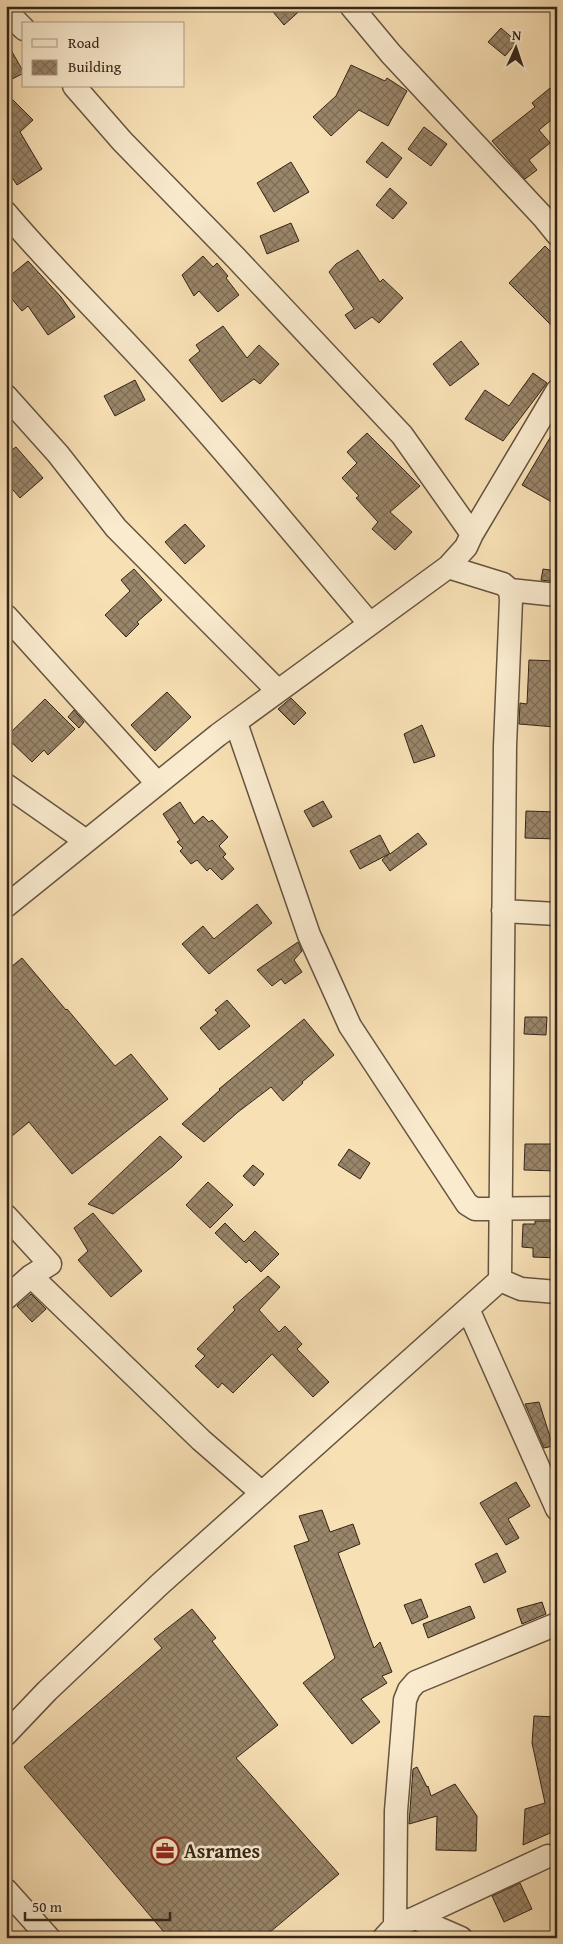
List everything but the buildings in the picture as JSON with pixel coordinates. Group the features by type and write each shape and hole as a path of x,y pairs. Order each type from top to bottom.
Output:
{"street":[{"path":"351,6 391,54 557,234"},
{"path":"6,11 22,27"},
{"path":"76,88 122,141 236,258 402,435 472,534"},
{"path":"6,213 40,254 145,363 226,454 370,624"},
{"path":"6,906 218,735 448,567 466,547 557,391"},
{"path":"6,396 58,454 116,528 278,691"},
{"path":"448,567 503,584 510,590 557,595"},
{"path":"6,1734 47,1691 124,1618 500,1280 504,746 510,590"},
{"path":"6,616 157,783"},
{"path":"236,723 309,935 350,1026 467,1204 474,1209 557,1208"},
{"path":"6,785 86,840"},
{"path":"503,911 557,914"},
{"path":"6,1216 50,1264 32,1276 6,1298"},
{"path":"32,1276 201,1440 262,1493"},
{"path":"500,1280 521,1289 557,1292"},
{"path":"468,1309 557,1509"},
{"path":"389,1932 405,1700 409,1690 416,1682 557,1624"},
{"path":"389,1932 548,1856"},
{"path":"6,1890 49,1938"},
{"path":"416,1918 461,1938"}],"place":[{"name":"Asrames","path":"165,1851"}]}
